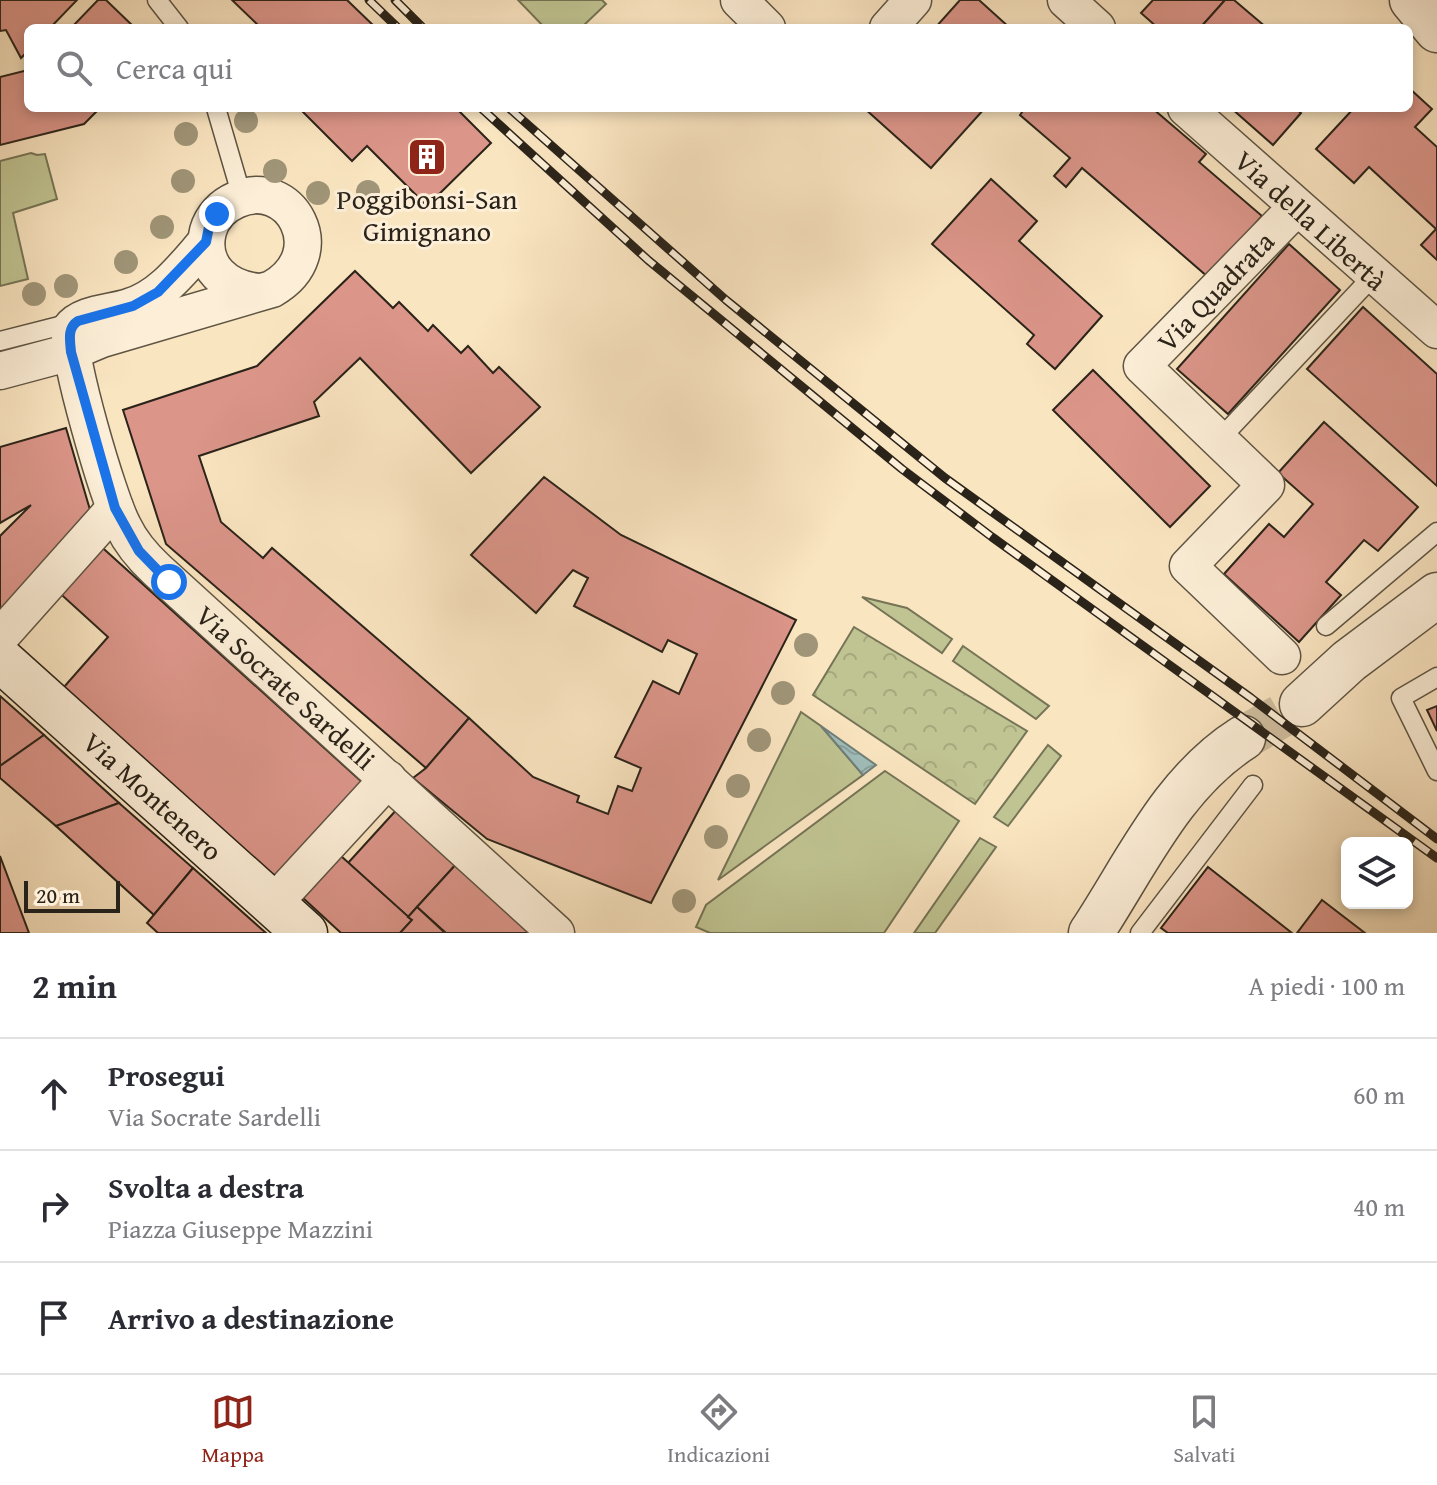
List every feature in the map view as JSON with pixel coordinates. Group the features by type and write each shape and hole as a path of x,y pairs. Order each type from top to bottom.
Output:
{"street":[{"path":"739,0 763,24"},
{"path":"892,24 913,0"},
{"path":"1066,0 1093,24"},
{"path":"1412,0 1437,30"},
{"name":"Via della Libertà","path":"1190,112 1437,330"},
{"path":"73,337 102,339 272,289 294,272 301,259 302,232 286,206 257,195 228,203 209,227 206,242 208,258 216,273 228,284 243,291 259,292"},
{"name":"Via Quadrata","path":"1282,656 1188,566 1266,485 1142,366 1296,208"},
{"path":"0,371 149,298 175,277 206,242"},
{"name":"Via Socrate Sardelli","path":"73,337 115,508 134,544 157,570 556,933"},
{"path":"0,637 115,508"},
{"path":"1302,704 1349,661 1437,595"},
{"name":"Via Montenero","path":"0,659 305,933"},
{"path":"1091,933 1164,818 1192,780 1217,756 1243,738"},
{"path":"273,904 388,779"}],"lane":[{"path":"157,0 176,24"},
{"path":"217,112 242,197"},
{"path":"1219,440 1373,276"},
{"path":"0,341 73,337"},
{"path":"1326,626 1437,532"},
{"path":"1437,677 1401,698 1437,771"},
{"path":"1140,933 1253,785"}],"green space":[{"path":"518,0 602,0 606,4 585,24 541,24"},
{"path":"31,153 45,154 57,199 13,213 28,279 0,286 0,161"},
{"path":"862,597 907,608 952,639 942,653"},
{"path":"854,627 1027,731 975,804 813,695"},
{"path":"963,646 1049,706 1036,719 953,661"},
{"path":"801,712 821,726 863,775 718,880"},
{"path":"1048,745 1061,756 1008,826 994,817"},
{"path":"885,771 959,821 884,933 710,933 696,927 706,905"},
{"path":"980,838 996,847 935,933 914,933"}],"water":[{"path":"821,726 876,765 863,775"}],"building":[{"path":"0,0 77,0 54,24 24,24 24,55 21,58 6,30 0,31"},
{"path":"98,0 106,0 131,24 75,24"},
{"path":"232,0 347,0 372,24 257,24"},
{"path":"960,0 979,0 1006,24 939,24"},
{"path":"1153,0 1225,0 1204,24 1153,24 1141,13"},
{"path":"1225,0 1234,0 1262,24 1204,24"},
{"path":"24,71 24,112 96,112 84,124 0,145 0,77"},
{"path":"1413,92 1432,109 1415,127 1437,147 1437,260 1421,245 1436,229 1369,167 1354,183 1316,149 1350,112 1413,112"},
{"name":"Poggibonsi-San Gimignano","path":"303,112 460,112 491,143 427,206 367,146 352,161"},
{"path":"868,112 981,112 931,168"},
{"path":"1022,112 1157,112 1206,154 1199,162 1262,216 1208,277 1082,168 1066,187 1054,176 1070,158 1020,115"},
{"path":"1236,112 1301,113 1273,145"},
{"path":"991,179 1037,221 1019,241 1102,316 1055,369 1027,344 1034,335 932,244"},
{"path":"1289,244 1340,290 1228,414 1177,369"},
{"path":"355,271 393,308 399,302 428,331 433,325 461,353 468,346 493,373 499,367 540,407 471,473 360,358 314,402 319,416 199,456 221,522 263,558 272,548 469,718 426,768 166,544 123,410 257,366"},
{"path":"1363,307 1437,374 1437,486 1307,369"},
{"path":"1093,370 1210,486 1170,527 1053,410"},
{"path":"1324,422 1418,507 1378,551 1364,540 1326,582 1341,595 1299,642 1224,574 1269,524 1284,537 1313,504 1278,473"},
{"path":"66,428 93,520 0,613 0,536 31,505 0,523 0,447"},
{"path":"544,477 621,535 796,620 651,903 487,839 413,778 426,768 469,718 533,777 579,796 577,802 608,814 618,786 632,791 641,768 615,757 653,681 679,694 697,654 668,640 662,652 574,606 588,578 573,570 536,613 471,555"},
{"path":"95,541 362,782 275,878 64,687 108,637 53,587"},
{"path":"0,696 44,735 0,766"},
{"path":"1437,706 1437,731 1427,710"},
{"path":"44,735 119,803 56,826 0,778 0,766"},
{"path":"119,803 193,868 154,915 56,826"},
{"path":"399,807 459,861 408,917 348,863"},
{"path":"0,856 29,933 0,933"},
{"path":"341,856 412,920 400,933 341,933 303,898"},
{"path":"459,861 539,933 446,933 417,907"},
{"path":"1208,867 1292,933 1168,933 1161,928"},
{"path":"193,868 266,933 158,933 147,923"},
{"path":"1322,900 1365,933 1297,933"},
{"path":"417,907 444,932 400,933 412,920 408,917"}],"tunnel":[{"path":"1243,738 1302,704"}],"railway":[{"path":"369,0 394,24"},
{"path":"395,0 419,24"},
{"path":"485,112 648,260 902,469 1437,858"},
{"path":"514,112 726,300 945,478 1251,698 1437,839"}],"place":[{"name":"Poggibonsi-San Gimignano","path":"427,157"}],"route":[{"path":"169,582 139,551 115,508 71,352 70,333 75,322 133,306 158,292 206,242 209,227 217,214"}]}
